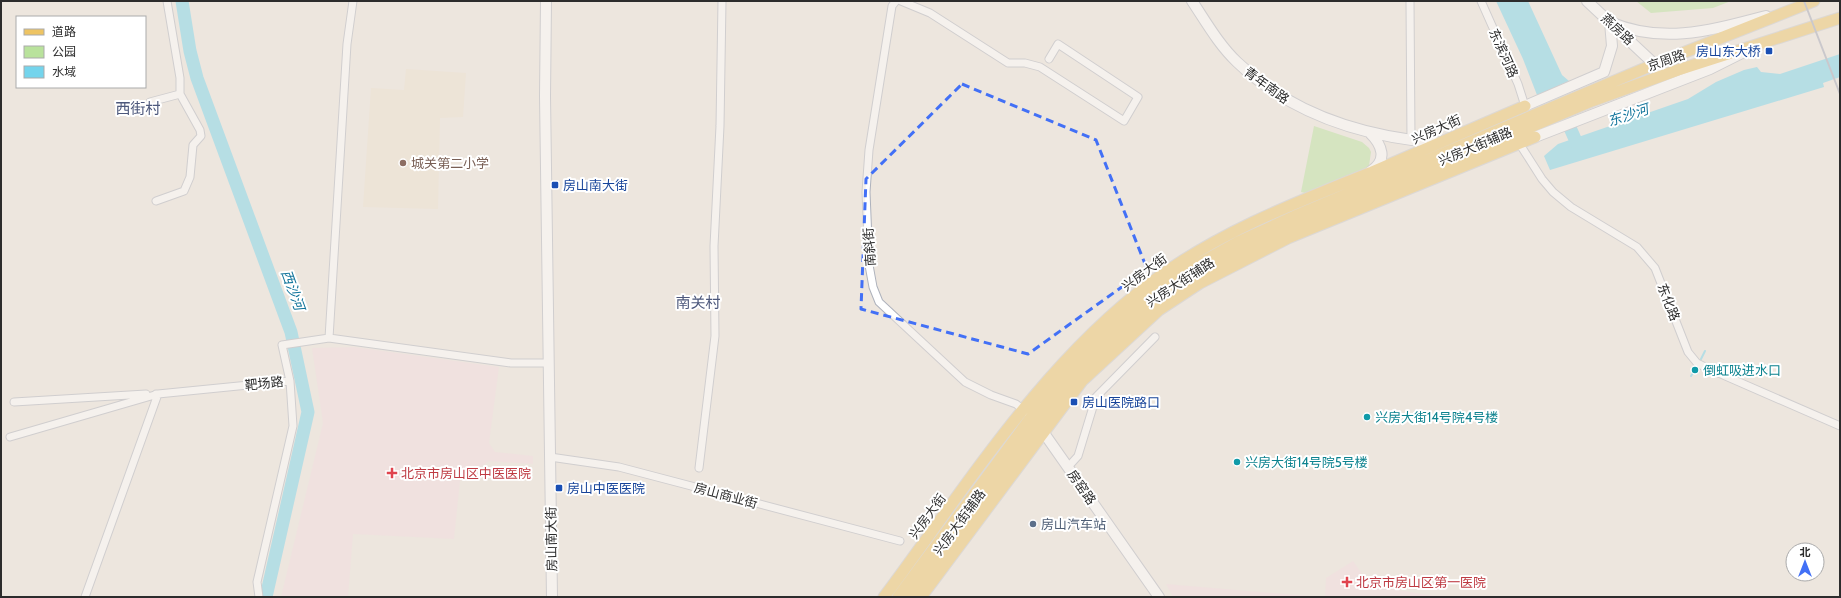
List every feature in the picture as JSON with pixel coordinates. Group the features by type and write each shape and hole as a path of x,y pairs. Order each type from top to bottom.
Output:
{"main road":[{"name":"房山南大街","path":"546,1 545,96 552,597"},
{"name":"青年南路","path":"1192,1 1221,44 1236,62 1277,95 1319,116 1368,132 1411,140 1439,143"},
{"name":"燕房路","path":"1587,1 1665,74"},
{"name":"京周路","path":"1590,91 1814,1"},
{"path":"1519,143 1530,127 1590,91 1604,72 1612,46 1610,22 1641,33 1667,35 1682,34 1790,10"},
{"name":"京周路","path":"1590,91 1665,74 1840,18"},
{"path":"1530,127 1596,112 1710,69 1758,45"},
{"path":"1525,106 1590,91"},
{"name":"兴房大街","path":"884,597 1023,409 1072,353 1136,295 1179,263 1236,231 1287,207 1525,106"},
{"name":"兴房大街","path":"898,597 1097,350 1124,318 1148,297 1191,268 1253,235 1477,139 1530,127"},
{"name":"兴房大街","path":"1097,350 1151,306 1194,277 1234,254 1530,127"},
{"path":"1368,132 1380,144 1382,153 1380,164 1368,173"},
{"path":"1439,143 1477,139"},
{"name":"兴房大街辅路","path":"921,597 986,508 1037,424 1159,310 1200,283 1288,238 1519,143"},
{"path":"1414,176 1436,178"},
{"path":"1253,235 1287,207"},
{"path":"1124,318 1136,295"},
{"path":"1072,353 1097,350 1094,370"},
{"name":"兴房大街","path":"909,597 1037,424"},
{"name":"房窑路","path":"1037,424 1159,597"},
{"path":"971,513 986,508"}],"street":[{"path":"156,202 184,191 190,177 193,145 200,136 200,130 180,94 180,78 167,1"},
{"path":"330,338 347,44 353,1"},
{"path":"699,468 715,336 714,246 720,126 722,1"},
{"name":"南斜街","path":"896,1 892,6 869,150 866,192 869,265 873,287 879,302 965,382 990,395 1016,404 1023,409 1037,424"},
{"path":"901,1 930,13 1008,63 1024,63 1040,67 1124,121 1138,97 1058,44 1049,59"},
{"path":"1410,1 1411,140"},
{"name":"东滨河路","path":"1481,1 1518,84 1525,106"},
{"path":"150,102 180,94"},
{"name":"东化路","path":"1519,143 1542,179 1553,192 1571,207 1637,247 1655,268 1692,358 1707,368 1840,426"},
{"path":"1068,467 1078,456 1096,397 1155,337"},
{"name":"靶场路","path":"10,437 158,394 290,381 282,345 330,338 510,363 549,363"},
{"path":"259,597 257,582 293,426 290,381"},
{"path":"14,402 158,394 85,597"},
{"name":"房山商业街","path":"550,457 619,467 900,541"}],"highlighted area":[{"path":"962,84 1096,140 1147,269 1028,354 861,309 866,179"}],"shaded area":[{"name":"城关第二小学","path":"406,69 466,73 463,117 440,118 438,209 363,207 371,88 404,90"},
{"name":"北京市房山区中医医院","path":"354,347 499,367 489,443 495,452 533,456 533,464 489,461 460,481 454,539 353,534 348,597 281,597 323,423 312,348"},
{"name":"北京市房山区第一医院","path":"1353,561 1370,585 1439,597 1325,597 1326,578"},
{"name":"北京市房山区第一医院","path":"1166,584 1321,597 1173,597"}],"green space":[{"path":"1636,1 1731,1 1713,8 1651,13"},
{"path":"1314,126 1362,142 1371,152 1369,166 1365,170 1305,193 1301,192"}],"water":[{"path":"1496,1 1528,1 1562,75 1569,81 1537,95 1523,59"},
{"path":"1840,54 1840,77 1823,83 1824,87 1550,170 1544,156 1558,144 1688,99 1716,82 1744,70 1757,67 1761,72 1780,74"}],"waterway":[{"name":"西沙河","path":"182,1 190,51 197,78 291,332 308,412 266,597"},
{"name":"东沙河","path":"1545,72 1579,148 1586,145"},
{"path":"1701,359 1705,351"},
{"path":"1691,376 1696,368"}],"railway":[{"path":"1804,1 1840,94"}],"place":[{"name":"房山东大桥","path":"1769,51"},
{"name":"城关第二小学","path":"403,163"},
{"name":"房山南大街","path":"555,185"},
{"name":"倒虹吸进水口","path":"1695,370"},
{"name":"房山医院路口","path":"1074,402"},
{"name":"兴房大街14号院4号楼","path":"1367,417"},
{"name":"兴房大街14号院5号楼","path":"1237,462"},
{"name":"北京市房山区中医医院","path":"392,473"},
{"name":"房山中医医院","path":"559,488"},
{"name":"房山汽车站","path":"1033,524"},
{"name":"北京市房山区第一医院","path":"1347,582"}],"district":[{"name":"西街村","path":"138,109"},
{"name":"南关村","path":"698,303"}]}
